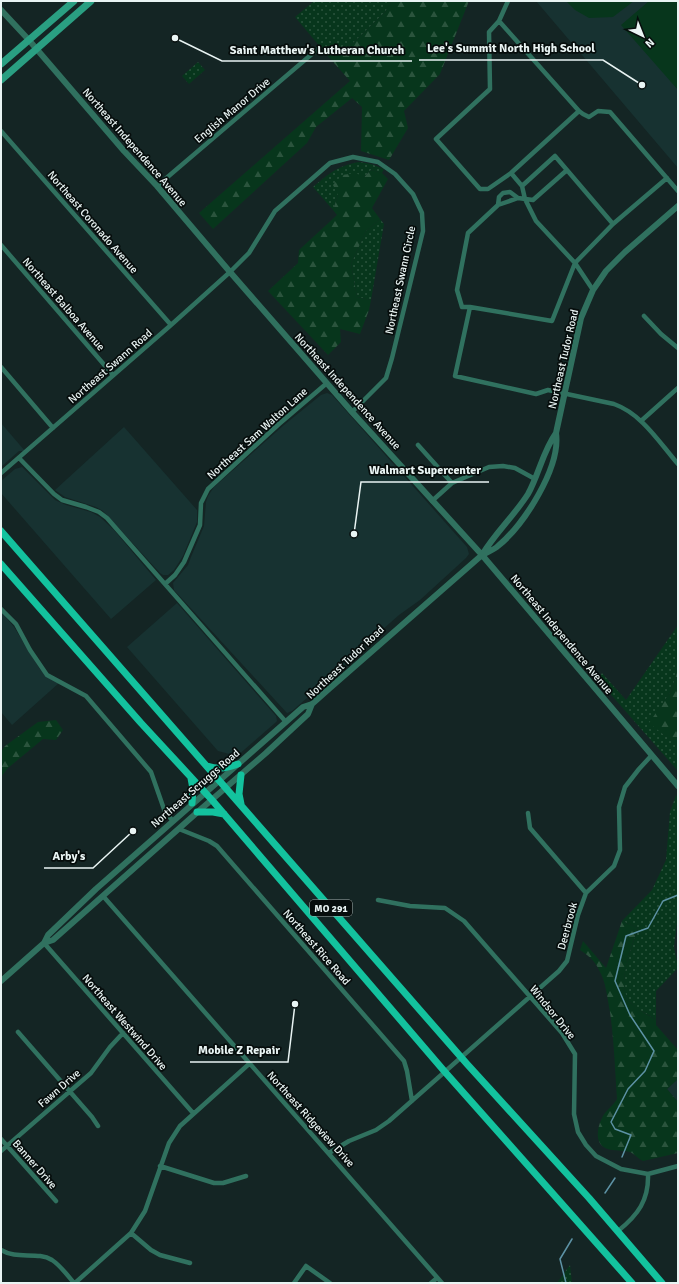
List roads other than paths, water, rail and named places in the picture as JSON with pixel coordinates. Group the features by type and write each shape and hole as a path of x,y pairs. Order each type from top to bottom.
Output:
{"main road":[{"path":"1,64 28,39 74,1"},
{"path":"1,80 91,1"},
{"name":"MO 291","path":"1,531 462,1057 618,1231 662,1283"},
{"name":"MO 291","path":"1,564 141,723 205,792 445,1072 632,1283"},
{"path":"207,765 217,769 238,764"},
{"path":"241,775 239,794 241,804"},
{"path":"191,778 193,789 192,803"},
{"path":"197,812 224,814"}],"street":[{"path":"508,1 499,20 489,32 490,89 436,139 480,189 488,189 511,173 579,111"},
{"name":"Northeast Independence Avenue","path":"1,10 37,49 124,152 157,186 352,412 482,555 678,786"},
{"path":"499,20 579,111 589,117 598,112 610,112 678,191"},
{"name":"English Manor Drive","path":"157,186 319,48"},
{"name":"Northeast Coronado Avenue","path":"1,131 171,325"},
{"path":"522,186 555,156 613,224"},
{"name":"Northeast Swann Circle","path":"230,272 249,253 275,211 330,163 353,157 378,162 395,174 413,194 422,213 423,231 392,358 386,378 352,412"},
{"path":"567,170 533,200 518,198 498,205 468,233 457,290 462,307 470,307 552,321 575,263 613,224 667,178"},
{"path":"511,173 522,186 525,199 536,221 575,263 593,290"},
{"path":"498,205 499,197 503,192 510,192 518,198"},
{"name":"Northeast Tudor Road","path":"227,788 294,728 308,714 312,704 415,612 482,555 497,547 524,517 545,481 552,463 557,442 556,433 564,393 581,318 593,290 606,271 615,262 678,206"},
{"name":"Northeast Balboa Avenue","path":"1,245 113,375"},
{"name":"Northeast Swann Road","path":"1,473 230,272"},
{"path":"470,307 455,376 536,394 548,390 614,404 624,408 641,421 678,464"},
{"path":"644,316 660,334 678,348"},
{"path":"1,367 53,428"},
{"name":"Northeast Sam Walton Lane","path":"164,584 175,575 184,562 200,524 201,503 208,489 327,383"},
{"path":"641,421 678,388"},
{"name":"Northeast Tudor Road","path":"482,555 489,544 517,511 535,479 551,440 556,433"},
{"path":"418,445 452,483"},
{"path":"18,458 62,500 99,512 107,518 286,722 286,728 281,740"},
{"path":"432,501 452,483 489,467 503,466 515,468 535,479"},
{"path":"1,608 16,624 30,650 47,675 86,696 151,772 165,812 173,821"},
{"name":"Northeast Scruggs Road","path":"1,981 44,943 48,935 72,911 192,803 303,707 312,704"},
{"path":"294,728 292,720 295,714"},
{"name":"Deerbrook","path":"329,1153 349,1141 376,1130 389,1121 559,971 567,961 586,893 614,866 620,850 619,807 626,788 639,769 651,756"},
{"name":"Northeast Scruggs Road","path":"44,943 53,940 197,812 227,788"},
{"path":"528,813 530,828 586,893"},
{"name":"Northeast Rice Road","path":"179,829 209,841 217,846 404,1061 412,1101"},
{"path":"134,855 140,863"},
{"name":"Northeast Ridgeview Drive","path":"103,896 442,1283"},
{"name":"Windsor Drive","path":"378,900 410,906 445,908 464,921 562,1033 575,1054 574,1114 578,1132 586,1146 596,1156 621,1169 648,1174 678,1166"},
{"name":"Northeast Westwind Drive","path":"44,943 193,1113"},
{"path":"18,1032 70,1091 98,1126"},
{"name":"Fawn Drive","path":"1,1152 91,1073 110,1047 123,1033"},
{"path":"1,1250 12,1255 35,1255 52,1260 75,1283 131,1233 145,1211 169,1143 180,1126 249,1064"},
{"name":"Banner Drive","path":"1,1139 56,1201"},
{"path":"160,1166 214,1183 223,1183 246,1176"},
{"path":"618,1231 629,1222 641,1208 648,1186 648,1174"},
{"path":"131,1233 151,1250 160,1255 190,1263"},
{"path":"294,1283 306,1266 330,1283"},
{"path":"431,1283 437,1278"}],"waterway":[{"path":"622,1157 631,1135 615,1129 611,1122 628,1089 645,1071 654,1051 630,1015 615,981 626,936 648,928 663,901 678,895"},
{"path":"605,1193 615,1178"},
{"path":"566,1283 560,1259 572,1239"}],"place":[{"name":"Saint Matthew's Lutheran Church","path":"175,38"},
{"name":"Lee's Summit North High School","path":"642,85"},
{"name":"Walmart Supercenter","path":"354,534"},
{"name":"Arby's","path":"133,831"},
{"name":"Mobile Z Repair","path":"295,1004"}]}
